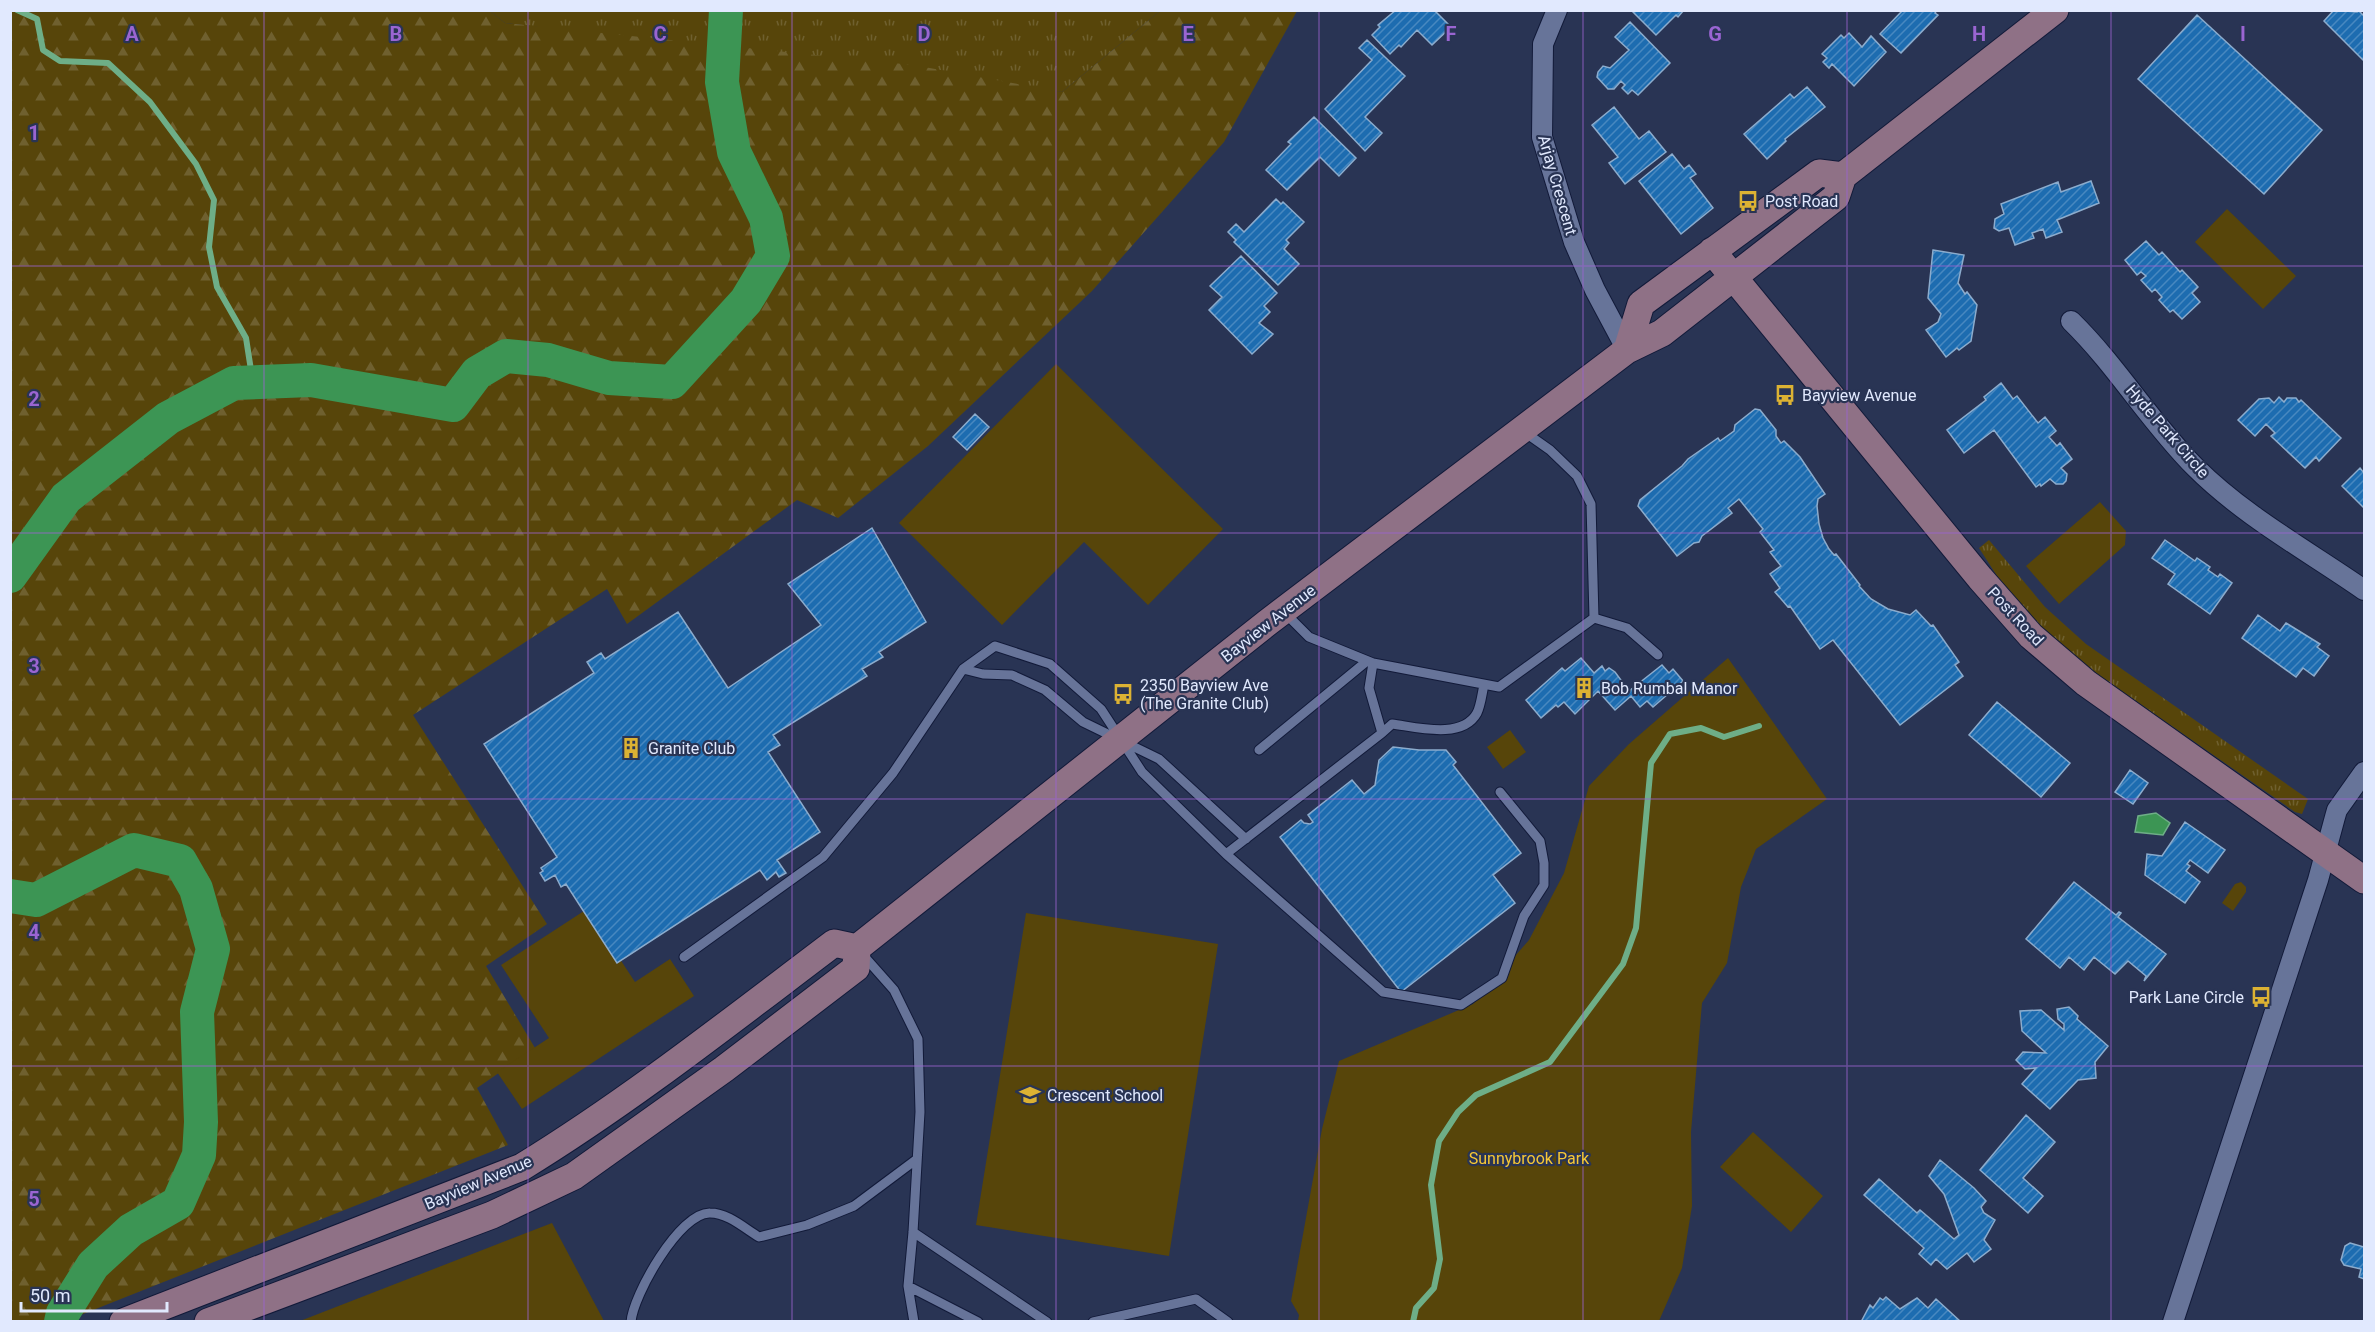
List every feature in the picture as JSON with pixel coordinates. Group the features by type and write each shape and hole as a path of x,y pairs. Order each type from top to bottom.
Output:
{"main road":[{"name":"Bayview Avenue","path":"208,1322 492,1215 574,1176 724,1069 856,968 858,948 1283,611 1627,350 1662,333 1836,197 1843,176 2055,10"},
{"path":"1627,350 1641,304 1819,173 1843,176"},
{"name":"Post Road","path":"1712,251 1980,578 2031,636 2086,682 2364,880"},
{"name":"Bayview Avenue","path":"123,1322 522,1167 558,1145 646,1083 834,943 858,948"}],"street":[{"name":"Arjay Crescent","path":"1557,10 1543,44 1542,137 1574,242 1595,290 1627,350"},
{"name":"Hyde Park Circle","path":"2071,321 2098,348 2163,430 2202,474 2227,496 2364,590"},
{"path":"2173,1322 2337,810 2364,772"}],"lane":[{"path":"1521,429 1550,450 1577,476 1591,504 1594,618"},
{"path":"1283,611 1309,637 1370,662 1499,687 1594,618"},
{"path":"1594,618 1627,628 1658,655"},
{"path":"684,957 823,857 893,773 963,669 995,646 1050,664 1101,708 1142,772 1226,854 1383,992 1461,1005 1502,978 1524,916 1544,885 1544,863 1540,841 1500,792"},
{"path":"1370,662 1369,688 1382,733"},
{"path":"1259,750 1370,662"},
{"path":"963,669 983,674 1012,675 1045,690 1083,722 1159,759 1246,839"},
{"path":"1226,854 1392,724 1447,732 1458,727 1477,713 1484,685"},
{"path":"858,948 894,990 918,1039 920,1112 908,1286 914,1322"},
{"path":"631,1322 636,1299 663,1250 694,1219 707,1212 723,1215 759,1238 807,1225 854,1206 917,1159"},
{"path":"913,1232 1047,1322"},
{"path":"908,1286 978,1322"},
{"path":"1093,1322 1196,1299 1228,1322"}],"green space":[{"path":"10,11 490,11 505,23 913,65 1062,92 1160,11 1297,11 1224,142 1092,291 928,446 838,518 797,500 627,624 607,589 413,715 547,924 486,966 535,1048 477,1088 508,1145 63,1322 10,1321"},
{"path":"490,11 1160,11 1062,92 505,23"},
{"path":"2227,209 2296,276 2263,309 2195,242"},
{"path":"1056,364 1223,529 1148,605 1084,542 1002,625 899,523"},
{"path":"2100,502 2126,531 2125,545 2059,604 2026,566"},
{"path":"1989,540 2045,607 2086,644 2308,799 2302,814 2295,812 2073,657 2033,621 2010,596 1979,548"},
{"name":"Sunnybrook Park","path":"1728,658 1827,799 1756,849 1741,887 1727,963 1702,1003 1691,1132 1692,1206 1682,1268 1659,1321 1298,1321 1299,1315 1291,1301 1322,1129 1339,1061 1473,1004 1529,940 1564,873 1589,786 1629,744"},
{"path":"1510,730 1526,752 1503,769 1487,747"},
{"path":"2241,882 2246,887 2246,892 2233,911 2222,903 2235,884"},
{"path":"587,909 635,982 670,959 694,996 522,1109 497,1072 549,1038 501,965"},
{"path":"1026,913 1218,944 1169,1256 976,1225"},
{"path":"1753,1132 1823,1196 1791,1232 1720,1167"},
{"path":"552,1223 604,1321 300,1321"}],"shaded area":[{"path":"2156,813 2170,823 2163,835 2135,832 2138,816"}],"building":[{"path":"1396,10 1434,10 1451,27 1432,45 1417,30 1401,47 1399,45 1390,54 1372,35 1380,27 1378,25"},
{"path":"1631,10 1684,10 1656,35"},
{"path":"1903,10 1937,10 1935,13 1938,15 1901,53 1880,34"},
{"path":"2334,10 2359,11 2364,16 2364,61 2324,21"},
{"path":"2197,15 2322,130 2264,194 2138,79"},
{"path":"1630,22 1670,63 1638,95 1632,90 1628,94 1622,88 1625,85 1621,81 1614,89 1608,89 1597,77 1603,66 1610,68 1629,50 1615,37"},
{"path":"1849,33 1862,47 1871,36 1886,52 1854,86 1832,64 1829,68 1823,62 1827,58 1822,54 1841,35 1844,38"},
{"path":"1367,40 1405,76 1365,117 1382,133 1365,151 1325,109 1372,60 1359,48"},
{"path":"1807,87 1825,107 1785,139 1786,141 1767,159 1744,134 1790,94 1794,98"},
{"path":"1614,107 1639,139 1649,131 1666,152 1625,184 1609,163 1618,157 1592,125"},
{"path":"1314,117 1356,158 1339,176 1320,157 1287,190 1266,170 1291,144 1288,142"},
{"path":"1672,154 1684,169 1689,165 1696,174 1690,178 1713,208 1681,234 1639,181"},
{"path":"2091,181 2099,203 2057,220 2062,232 2046,238 2043,229 2032,233 2034,238 2015,245 2009,228 1999,231 1994,228 1995,219 2004,214 2001,204 2058,182 2061,192"},
{"path":"1276,199 1281,204 1283,202 1304,222 1286,240 1289,243 1284,249 1299,264 1278,285 1234,242 1236,240 1228,232 1236,224 1244,232"},
{"path":"2146,241 2159,255 2162,252 2198,287 2192,293 2200,302 2182,319 2173,310 2170,312 2159,300 2162,297 2155,289 2152,292 2141,280 2146,276 2141,272 2137,275 2125,260"},
{"path":"1933,250 1964,255 1958,283 1965,294 1967,292 1977,305 1971,341 1946,357 1926,330 1938,322 1941,314 1928,298"},
{"path":"1241,256 1277,293 1264,306 1270,312 1259,323 1273,334 1252,354 1209,310 1222,297 1210,286"},
{"path":"2001,383 2013,399 2017,396 2038,423 2045,417 2056,431 2049,437 2057,446 2060,443 2072,459 2061,468 2067,474 2063,484 2056,484 2050,479 2036,487 1994,430 1964,453 1947,430 1986,400 1984,397"},
{"path":"2279,397 2284,402 2287,398 2296,398 2299,402 2301,400 2341,438 2319,461 2316,457 2305,468 2271,436 2275,433 2266,424 2255,436 2238,420 2259,399 2269,398 2274,403"},
{"path":"1755,409 1760,410 1776,430 1776,436 1781,443 1784,441 1800,457 1825,494 1818,499 1817,506 1819,524 1829,549 1834,555 1836,554 1871,599 1888,609 1910,615 1916,610 1931,626 1933,625 1959,662 1955,665 1963,676 1900,725 1833,640 1820,649 1790,606 1788,607 1775,592 1780,588 1770,574 1781,566 1770,552 1774,550 1760,532 1763,529 1739,499 1728,508 1732,513 1702,536 1699,542 1694,543 1677,556 1638,506 1640,500 1688,459 1718,438 1720,441 1734,431 1735,425"},
{"path":"975,414 989,427 967,450 953,437"},
{"path":"2360,468 2364,473 2364,508 2342,486"},
{"name":"Granite Club","path":"872,528 926,622 879,652 883,657 862,669 867,676 773,735 780,745 768,752 820,832 777,860 786,873 779,877 776,872 767,880 760,870 617,963 566,884 561,887 555,875 545,881 540,873 543,871 541,868 557,857 484,744 594,673 587,662 601,653 605,659 678,612 728,688 821,625 788,584"},
{"path":"2165,540 2195,561 2197,558 2210,567 2208,570 2218,577 2220,574 2232,583 2210,614 2168,584 2175,574 2152,558"},
{"path":"2258,615 2280,631 2286,623 2320,644 2317,647 2329,656 2314,676 2303,668 2296,677 2242,638"},
{"name":"Bob Rumbal Manor","path":"1581,658 1594,673 1602,666 1605,671 1609,668 1615,672 1629,691 1662,665 1669,673 1673,669 1683,681 1653,707 1647,701 1640,707 1631,696 1615,710 1598,691 1575,714 1564,702 1558,707 1556,705 1541,718 1526,700 1562,668 1565,671"},
{"path":"1997,702 2070,763 2041,797 1969,735"},
{"path":"1393,747 1446,750 1456,762 1453,765 1521,853 1493,875 1515,903 1401,992 1280,837 1301,820 1310,824 1313,822 1308,815 1352,780 1364,794 1375,785 1379,760"},
{"path":"2130,770 2148,783 2133,804 2115,792"},
{"path":"2185,822 2225,850 2208,873 2190,860 2187,864 2190,866 2186,871 2200,882 2185,903 2145,875 2147,854 2162,856"},
{"path":"2074,882 2116,915 2121,913 2118,917 2166,954 2144,981 2146,976 2128,961 2115,974 2094,957 2084,970 2069,957 2060,968 2026,939"},
{"path":"2069,1007 2078,1016 2077,1019 2108,1046 2095,1062 2096,1078 2078,1080 2050,1109 2022,1084 2036,1068 2025,1069 2016,1060 2023,1052 2046,1053 2022,1031 2020,1011 2041,1010 2064,1030 2064,1024 2058,1019 2057,1009"},
{"path":"2026,1115 2055,1142 2023,1178 2043,1196 2028,1213 1980,1170"},
{"path":"1940,1160 1986,1201 1981,1207 1984,1213 1995,1220 1984,1240 1991,1249 1974,1262 1967,1253 1947,1269 1936,1259 1931,1265 1919,1254 1924,1248 1864,1195 1879,1179 1917,1213 1920,1210 1954,1239 1959,1235 1944,1194 1929,1176"},
{"path":"2350,1243 2364,1247 2364,1279 2359,1277 2361,1269 2344,1265 2341,1260 2345,1246"},
{"path":"1886,1297 1900,1309 1917,1298 1928,1308 1936,1299 1961,1322 1861,1322 1870,1305 1873,1308 1880,1298 1883,1300"}],"waterway":[{"path":"17,10 37,19 43,50 60,61 108,63 150,102 196,164 214,200 209,247 217,287 246,338 253,383"},
{"path":"10,576 66,498 168,418 234,383 311,380 453,405 477,373 506,356 548,360 609,378 672,382 746,301 773,256 766,218 734,152 722,82 726,10"},
{"path":"1413,1322 1416,1308 1434,1288 1440,1259 1431,1185 1439,1141 1458,1112 1476,1095 1550,1062 1623,964 1636,928 1651,763 1670,734 1701,728 1724,737 1759,726"},
{"path":"10,896 36,900 134,850 180,861 196,889 213,949 197,1012 201,1122 199,1155 178,1203 131,1230 93,1265 63,1313 61,1322"}],"place":[{"name":"Post Road","path":"1748,201"},
{"name":"Bayview Avenue","path":"1785,395"},
{"name":"Bob Rumbal Manor","path":"1584,688"},
{"name":"2350 Bayview Ave (The Granite Club)","path":"1123,694"},
{"name":"Granite Club","path":"631,748"},
{"name":"Park Lane Circle","path":"2261,997"},
{"name":"Crescent School","path":"1030,1095"}]}
